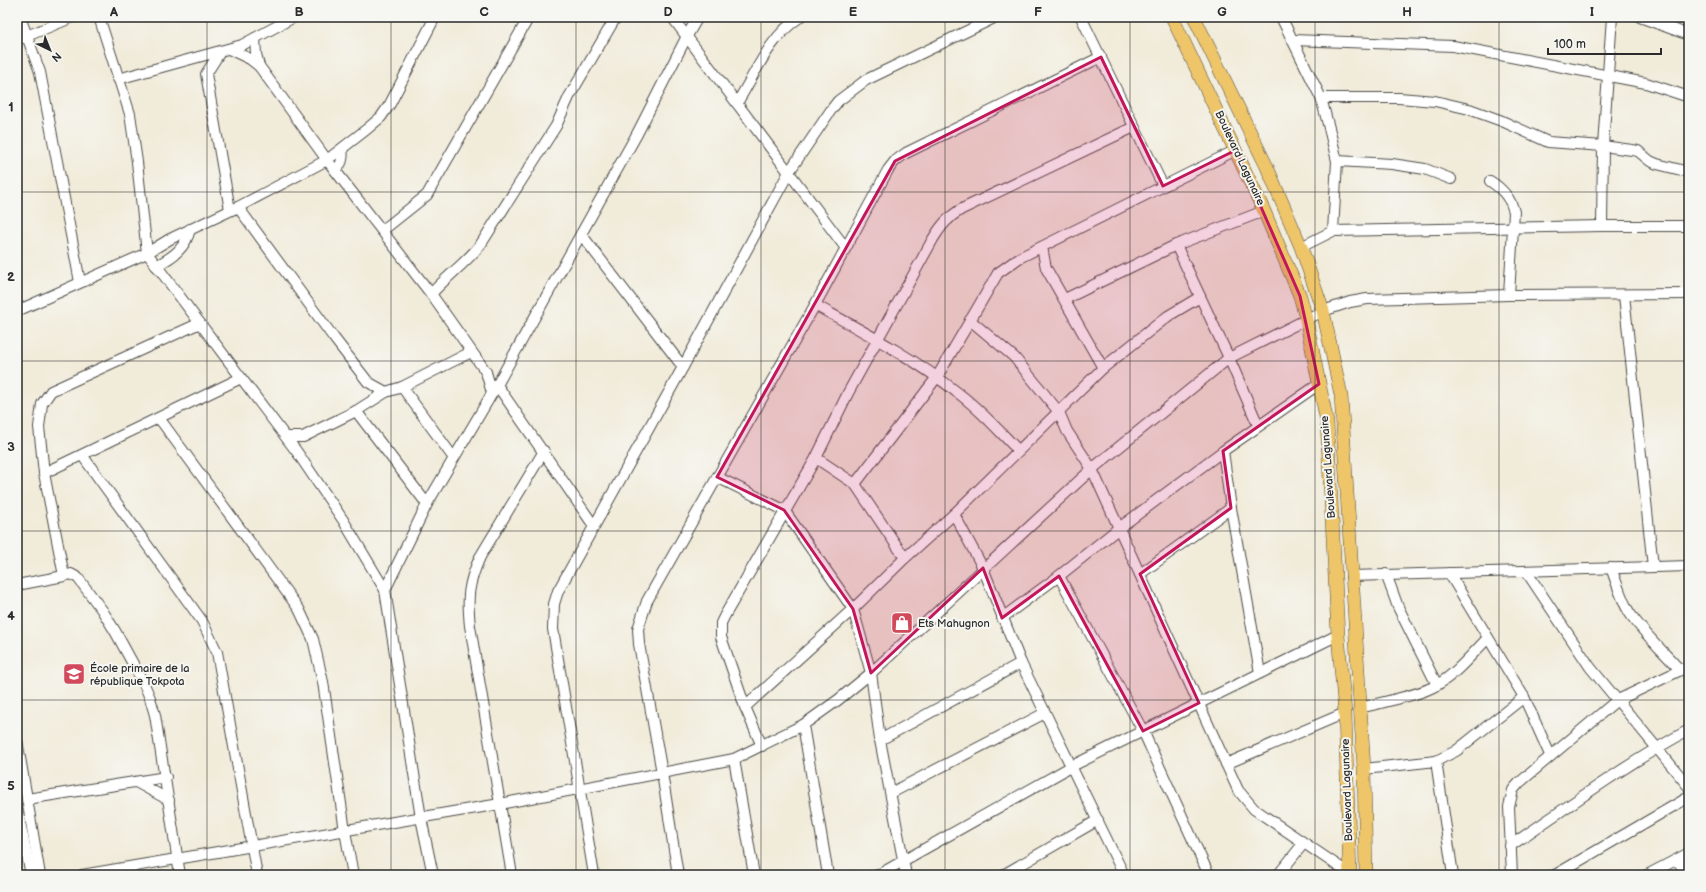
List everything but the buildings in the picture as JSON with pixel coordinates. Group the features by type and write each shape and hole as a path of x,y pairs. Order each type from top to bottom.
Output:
{"main road":[{"name":"Boulevard Lagunaire","path":"1172,17 1264,211 1300,296 1320,384 1327,422 1338,635 1345,712 1350,874"},
{"name":"Boulevard Lagunaire","path":"1194,17 1267,167 1301,247 1324,311 1341,395 1364,768 1366,875"}],"street":[{"path":"20,17 40,72 80,282"},
{"path":"17,40 73,17"},
{"path":"99,17 130,114 147,253 297,452 343,520 385,590 421,818 433,875"},
{"path":"118,78 242,45 294,17"},
{"path":"17,311 80,282 112,270 147,253 160,244 234,209 327,160 342,150 380,117 390,104 435,17"},
{"path":"383,230 428,195 529,17"},
{"path":"428,290 439,286 470,259 481,244 556,126 569,97 616,17"},
{"path":"672,17 845,247"},
{"path":"385,590 427,504 453,457 495,389 582,234 637,134 698,17"},
{"path":"737,103 770,48 785,29 800,17"},
{"path":"594,875 553,629 554,604 558,591 683,367 789,172 830,110 852,89 866,80 996,17"},
{"path":"1081,17 1163,186"},
{"path":"1281,17 1321,98 1336,161 1333,231"},
{"path":"1602,226 1603,146 1612,17"},
{"path":"1640,17 1689,35"},
{"path":"255,38 259,66"},
{"path":"1293,40 1452,46 1646,83 1689,97"},
{"path":"225,50 250,59 259,66 327,160 383,230 428,290 486,372 495,389 544,451 594,526"},
{"path":"206,74 225,50"},
{"path":"198,57 206,74 234,209 368,382 386,392"},
{"path":"678,875 662,773 641,658 638,629 647,601 815,304 888,170 895,161 906,153 1100,57"},
{"path":"1321,98 1399,98 1435,101 1469,109 1502,121 1548,142 1603,146 1638,151 1650,161 1657,164 1689,172"},
{"path":"762,746 746,707 721,637 721,623 784,510 816,458 848,393 933,239 950,216 1134,127"},
{"path":"336,171 342,163 342,150"},
{"path":"855,484 937,377 998,273 1010,263 1236,150"},
{"path":"1336,161 1392,164 1425,169 1451,179"},
{"path":"1490,181 1500,189 1512,207 1513,228 1509,295"},
{"path":"1065,299 1176,245 1264,211"},
{"path":"1301,247 1333,231 1602,226 1689,226"},
{"path":"156,266 180,251 188,240 190,229"},
{"path":"582,234 683,367"},
{"path":"1176,245 1229,358 1258,426"},
{"path":"1042,247 1046,268 1104,368"},
{"path":"82,875 421,818 734,760 803,724 838,700 871,673 1092,469 1229,358 1306,319 1350,302 1367,299 1509,295 1689,297"},
{"path":"1624,296 1653,567"},
{"path":"746,707 954,514 1018,450 1104,368 1168,316 1200,297"},
{"path":"815,304 878,339 937,377 960,394 1018,450"},
{"path":"970,320 1014,357 1059,412 1067,431 1092,469 1238,790 1254,809 1303,844 1350,874"},
{"path":"64,576 44,473 40,420 42,404 50,391 200,323"},
{"path":"286,437 303,437 356,411 386,392 402,387 471,352"},
{"path":"486,372 503,375"},
{"path":"44,473 241,378"},
{"path":"368,382 372,401"},
{"path":"1002,618 1059,576 1119,528 1223,451 1320,384"},
{"path":"402,387 453,457"},
{"path":"356,411 427,504"},
{"path":"159,418 299,609 313,639 324,682 345,831 353,875"},
{"path":"297,452 303,437"},
{"path":"512,875 470,626 468,592 480,557 544,451"},
{"path":"1223,451 1231,508 1260,673"},
{"path":"82,455 202,621 217,652 257,875"},
{"path":"816,458 855,484 905,558"},
{"path":"717,477 784,510 852,610 871,673 880,740 906,875"},
{"path":"1140,574 1231,508"},
{"path":"954,514 983,568 1021,663 1124,875"},
{"path":"1351,576 1689,566"},
{"path":"1512,875 1509,807 1513,790 1550,755 1616,701 1685,668 1638,623 1629,611 1622,599 1611,568"},
{"path":"1526,571 1581,656 1616,701 1689,787"},
{"path":"1449,573 1487,639 1524,697 1550,755"},
{"path":"1386,574 1398,607 1437,685"},
{"path":"17,585 75,575 102,610 115,631 144,684 155,715 166,777 180,875"},
{"path":"1059,576 1143,731 1209,875"},
{"path":"878,875 1072,766 1338,635"},
{"path":"1360,708 1426,690 1437,685 1447,679 1487,639"},
{"path":"880,740 1021,663"},
{"path":"1364,768 1436,761 1456,751 1524,697"},
{"path":"1226,764 1345,712"},
{"path":"891,793 1045,713"},
{"path":"803,724 828,875"},
{"path":"1510,846 1610,776 1689,730"},
{"path":"17,740 40,875"},
{"path":"734,760 754,875"},
{"path":"1436,761 1453,875"},
{"path":"27,799 166,777"},
{"path":"136,782 169,800"},
{"path":"1555,875 1689,797"},
{"path":"17,808 31,875"},
{"path":"1003,875 1098,820"},
{"path":"1278,875 1303,844"},
{"path":"1647,875 1689,854"},
{"path":"1677,860 1688,875"}],"highlighted area":[{"path":"1101,57 1163,186 1236,150 1300,296 1319,384 1223,451 1231,508 1140,574 1199,703 1143,731 1059,576 1002,618 983,568 871,673 853,609 784,510 717,477 895,161"}],"place":[{"name":"Ets Mahugnon","path":"902,623"},
{"name":"École primaire de la république Tokpota","path":"74,674"}]}
